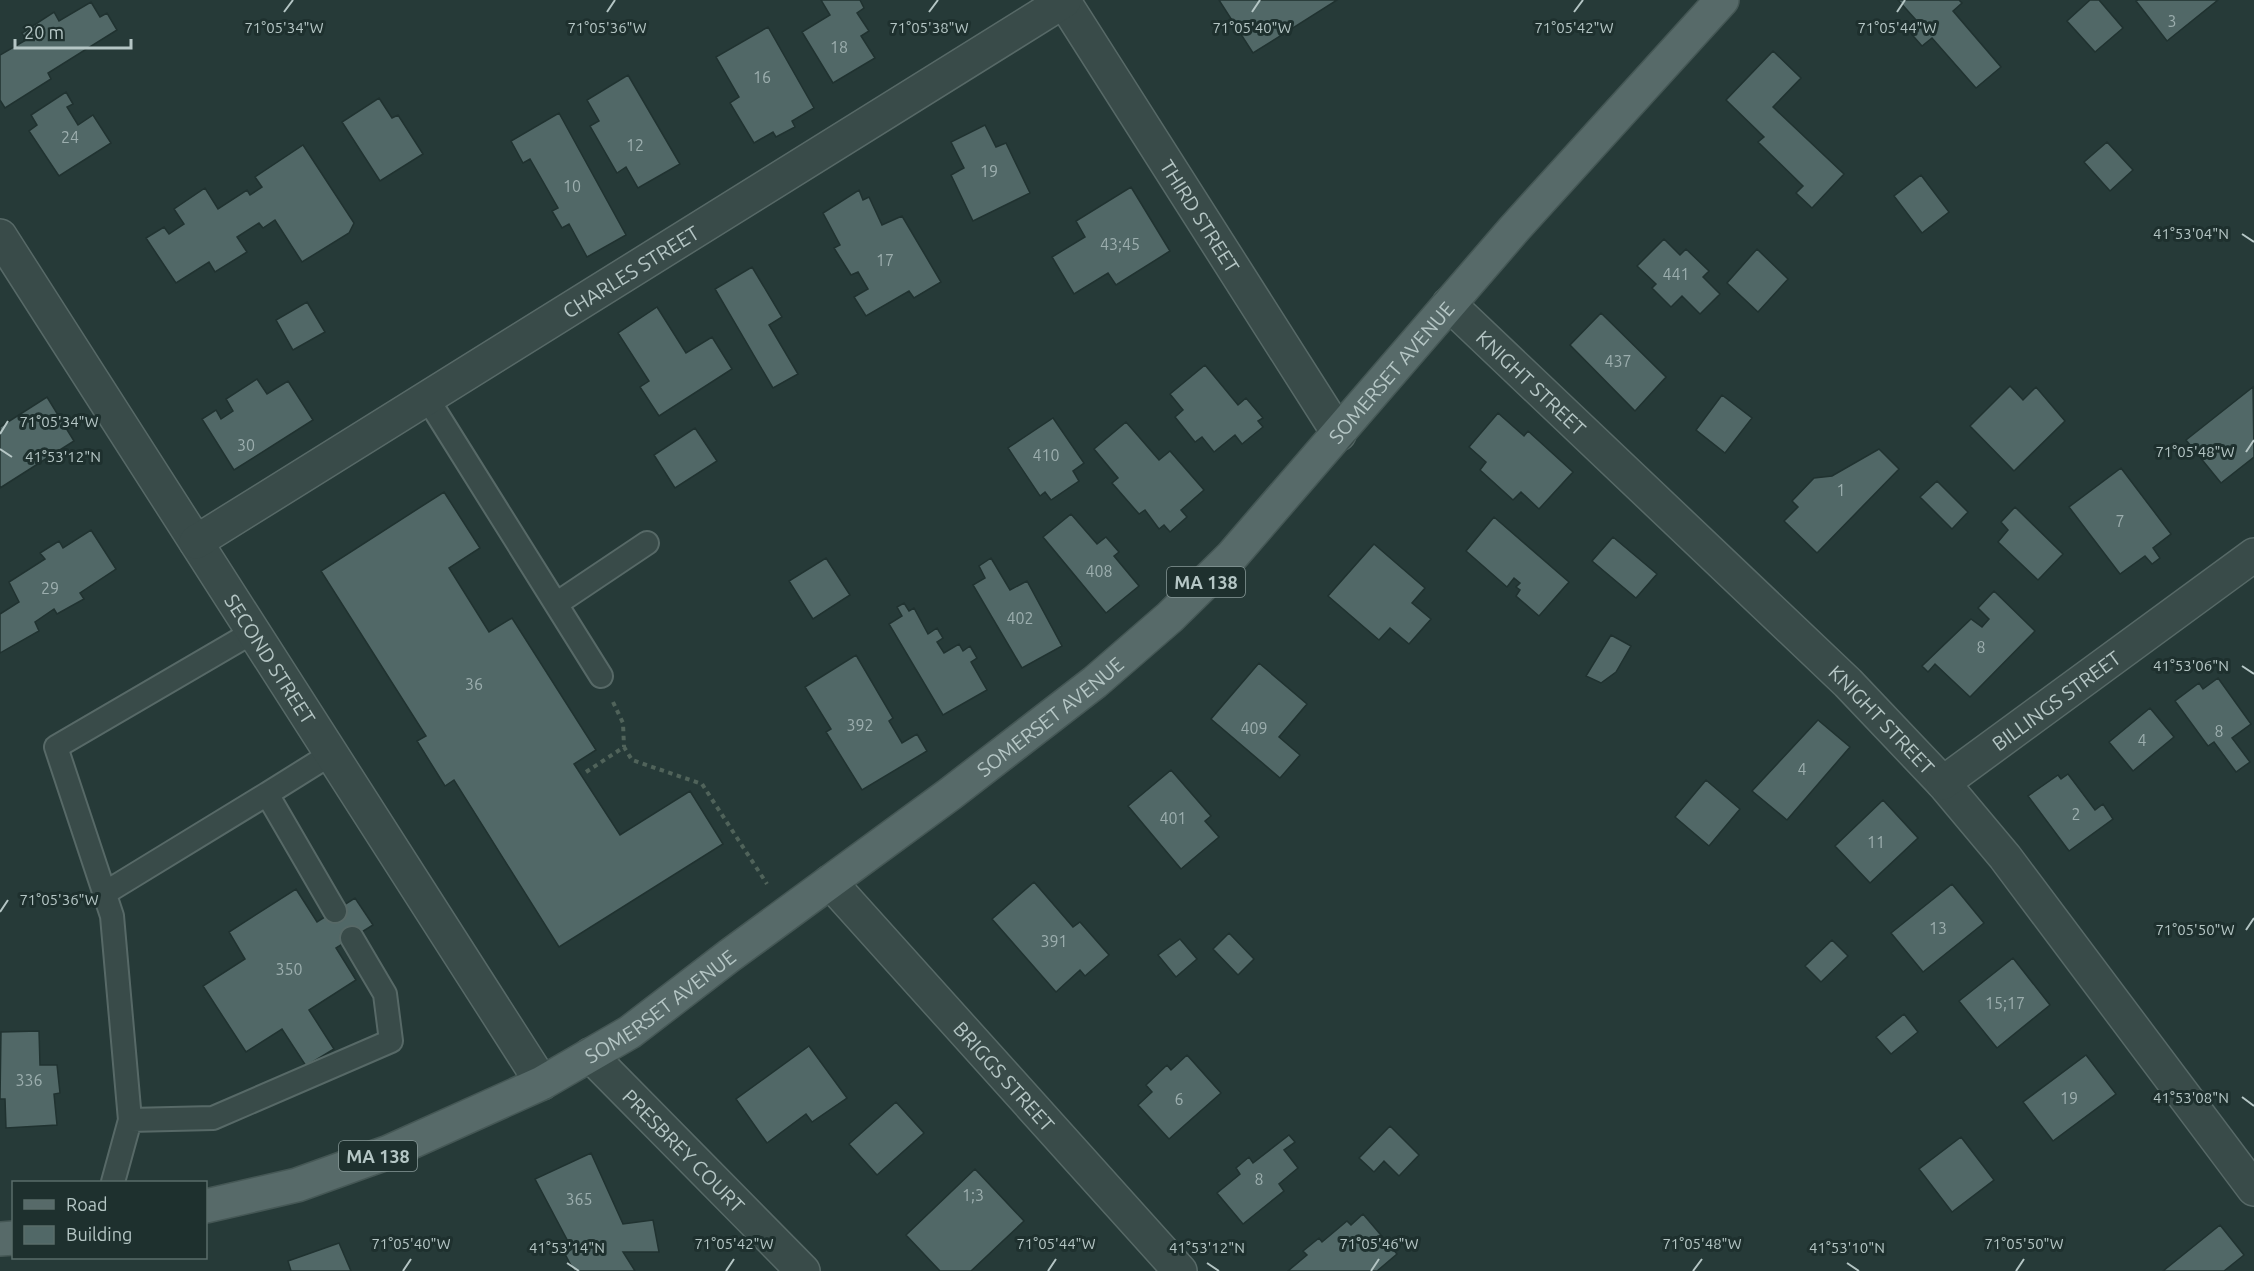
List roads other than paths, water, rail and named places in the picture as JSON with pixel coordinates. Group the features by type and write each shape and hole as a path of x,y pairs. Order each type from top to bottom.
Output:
{"main road":[{"name":"SOMERSET AVENUE","path":"207,1206 297,1185 379,1156 542,1083 630,1032 1001,756 1137,647 1232,556 1576,159 1722,0"}],"street":[{"name":"CHARLES STREET","path":"196,542 1063,1"},
{"name":"THIRD STREET","path":"1063,1 1339,434"},
{"name":"SECOND STREET","path":"0,236 542,1083"},
{"name":"KNIGHT STREET","path":"1449,304 1848,683 1943,783 2005,857 2254,1189"},
{"name":"BILLINGS STREET","path":"1943,783 2254,555"},
{"name":"BRIGGS STREET","path":"830,882 1180,1271"},
{"name":"PRESBREY COURT","path":"590,1055 803,1271"}],"lane":[{"path":"427,398 601,676"},
{"path":"556,604 647,543"},
{"path":"113,1181 130,1120 112,916 56,747 253,632"},
{"path":"105,893 331,754"},
{"path":"267,794 335,910"},
{"path":"130,1120 213,1118 391,1041 385,994 352,938"}]}
